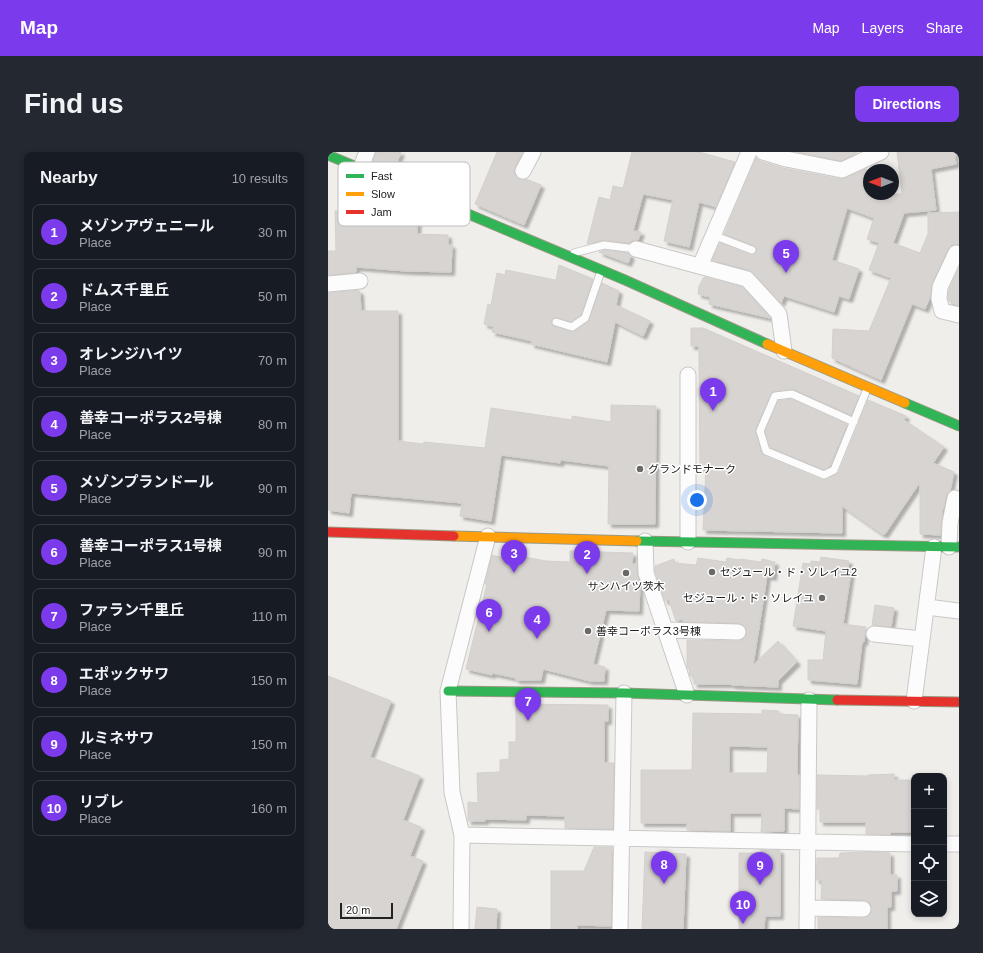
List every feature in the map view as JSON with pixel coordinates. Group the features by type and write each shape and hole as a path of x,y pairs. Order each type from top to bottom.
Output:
{"street":[{"path":"363,162 367,152"},
{"path":"523,170 533,152"},
{"path":"700,266 749,152"},
{"path":"765,152 786,159 842,170 881,152"},
{"path":"328,155 344,162"},
{"path":"470,215 601,270 959,426"},
{"path":"636,249 747,279 779,314 784,351"},
{"path":"956,253 940,287 939,299 942,312 959,315"},
{"path":"328,284 360,281"},
{"path":"688,375 688,542"},
{"path":"328,532 645,541 954,547 950,522 955,498"},
{"path":"462,929 462,834 452,792 448,691 488,536"},
{"path":"645,541 646,573 687,695"},
{"path":"914,701 934,547"},
{"path":"926,607 959,610"},
{"path":"665,630 738,632"},
{"path":"874,634 922,639"},
{"path":"448,691 624,693 809,700 959,702"},
{"path":"620,929 624,693"},
{"path":"807,929 809,700"},
{"path":"462,834 911,844"},
{"path":"947,844 959,844"},
{"path":"807,908 863,909"}],"lane":[{"path":"713,235 752,250"},
{"path":"569,257 574,252 604,245 636,249"},
{"path":"556,322 572,327 585,318 601,270"},
{"path":"854,422 792,394 775,396 760,431 766,451 824,475 834,470 854,422 868,387"}],"building":[{"path":"376,152 401,152 397,162 373,161"},
{"path":"497,152 523,152 515,167 515,175 519,179 526,179 541,185 524,225 475,204"},
{"path":"632,152 699,152 735,162 716,207 699,202 689,247 664,241 673,200 643,194 633,231 641,232 638,240 633,240 629,243 603,240 587,244 599,197 610,200 613,186 623,188"},
{"path":"797,152 858,152 841,161"},
{"path":"897,152 954,152 956,164 931,169 936,210 904,213 893,243 920,253 928,234 928,213 959,212 959,245 951,245 948,249 932,283 930,297 925,309 912,304 881,380 832,358 833,329 869,331 891,278 869,270 879,243 867,239 874,218 847,208 832,260 859,269 849,299 839,296 834,312 784,296 781,303 749,270 712,260 720,243 750,255 753,255 756,252 757,249 754,246 724,234 756,158 760,161 783,168 840,179 846,178 863,170 863,200 899,200 899,194 902,194"},
{"path":"335,211 338,211 338,226 418,226 417,234 448,235 448,245 452,245 451,272 406,271 356,267 356,272 328,275 328,251 336,251"},
{"path":"604,250 628,253 631,256 628,263 599,252"},
{"path":"559,265 593,279 581,315 571,322 555,317 551,321 553,326 572,332 588,322 602,283 619,291 616,305 650,321 643,336 615,322 607,362 531,344 532,341 492,332 494,327 484,324 488,304 491,305 497,273 505,275 506,270 556,280"},
{"path":"959,268 959,306 949,301 948,298 949,289"},
{"path":"704,277 742,287 770,318 709,304 710,297 698,294 699,286"},
{"path":"358,290 360,292 361,311 398,311 398,441 485,448 491,408 572,420 572,416 611,422 611,405 656,406 655,524 608,524 609,466 561,460 560,463 501,455 491,521 460,516 462,503 351,493 349,513 328,510 328,293"},
{"path":"691,328 703,328 859,396 851,415 794,389 772,392 755,430 761,452 764,456 822,480 836,474 839,472 868,400 906,416 904,420 944,447 933,463 954,472 950,491 946,496 942,510 941,535 920,534 920,482 885,534 882,534 842,506 842,533 703,530 706,468 700,468 699,365 703,365 699,364 699,346 691,346"},
{"path":"791,399 847,424 830,466 824,470 770,447 765,431 778,401"},
{"path":"570,551 633,553 632,565 637,563 637,574 640,583 639,611 606,610 593,664 605,667 604,681 590,681 543,669 541,680 516,680 516,678 492,673 492,675 466,669 487,584 485,584 492,555 518,562 519,556 546,561 570,562"},
{"path":"821,557 849,561 847,571 851,572 843,624 866,627 864,642 862,642 857,684 808,680 808,660 823,660 826,631 793,626 803,563 811,564 811,561 820,562"},
{"path":"698,558 726,562 727,558 761,562 762,559 775,562 773,577 767,576 760,621 758,620 760,622 753,665 778,641 797,662 778,681 778,687 731,685 732,684 694,684 694,676 690,676 689,668 687,668 687,640 738,641 745,637 747,632 743,625 738,623 683,622 683,619 676,621 669,600 665,601 655,571 655,566 674,559 675,563 696,565"},
{"path":"875,605 894,608 891,627 872,625"},
{"path":"328,676 391,701 370,757 420,776 403,820 421,827 410,856 423,861 396,929 328,929"},
{"path":"516,704 608,705 608,721 604,721 604,763 614,763 613,829 565,828 565,816 526,815 526,820 485,819 485,821 468,821 468,802 478,803 477,773 500,772 500,760 509,759 509,742 516,742"},
{"path":"762,710 779,711 779,714 798,715 797,775 799,775 799,809 784,808 784,831 761,832 762,813 730,813 730,831 687,830 687,823 641,823 641,770 692,770 693,713 762,714","holes":["729,746 768,747 767,773 729,773"]},
{"path":"894,774 894,780 911,780 911,832 890,832 890,835 866,834 866,822 820,822 820,809 817,809 817,775"},
{"path":"594,847 612,847 611,926 577,925 577,929 551,929 551,871 584,871"},
{"path":"761,850 780,850 780,916 765,916 764,929 739,929 739,853 761,853"},
{"path":"645,852 686,854 683,929 642,929"},
{"path":"840,853 890,853 890,875 897,875 897,891 891,891 891,907 887,907 887,929 818,929 818,917 863,918 870,914 872,909 871,905 864,900 821,899 822,880 816,880 817,858 839,858"},
{"path":"477,907 497,909 496,929 475,929"}],"traffic: fast":[{"path":"328,155 345,162"},
{"path":"470,215 625,280 767,344"},
{"path":"905,403 959,426"},
{"path":"637,541 959,547"},
{"path":"448,691 624,693 837,700"}],"traffic: slow":[{"path":"767,344 905,403"},
{"path":"454,536 637,541"}],"traffic: jam":[{"path":"328,532 454,536"},
{"path":"837,700 959,702"}],"place":[{"name":"メゾンプランドール","path":"786,273"},
{"name":"メゾンアヴェニール","path":"713,411"},
{"name":"グランドモナーク","path":"640,469"},
{"name":"セジュール・ド・ソレイユ2","path":"712,572"},
{"name":"オレンジハイツ","path":"514,573"},
{"name":"サンハイツ茨木","path":"626,573"},
{"name":"ドムス千里丘","path":"587,574"},
{"name":"セジュール・ド・ソレイユ","path":"822,598"},
{"name":"善幸コーポラス3号棟","path":"588,631"},
{"name":"善幸コーポラス1号棟","path":"489,632"},
{"name":"善幸コーポラス2号棟","path":"537,639"},
{"name":"ファラン千里丘","path":"528,721"},
{"name":"エポックサワ","path":"664,884"},
{"name":"ルミネサワ","path":"760,885"},
{"name":"リブレ","path":"743,924"}]}
